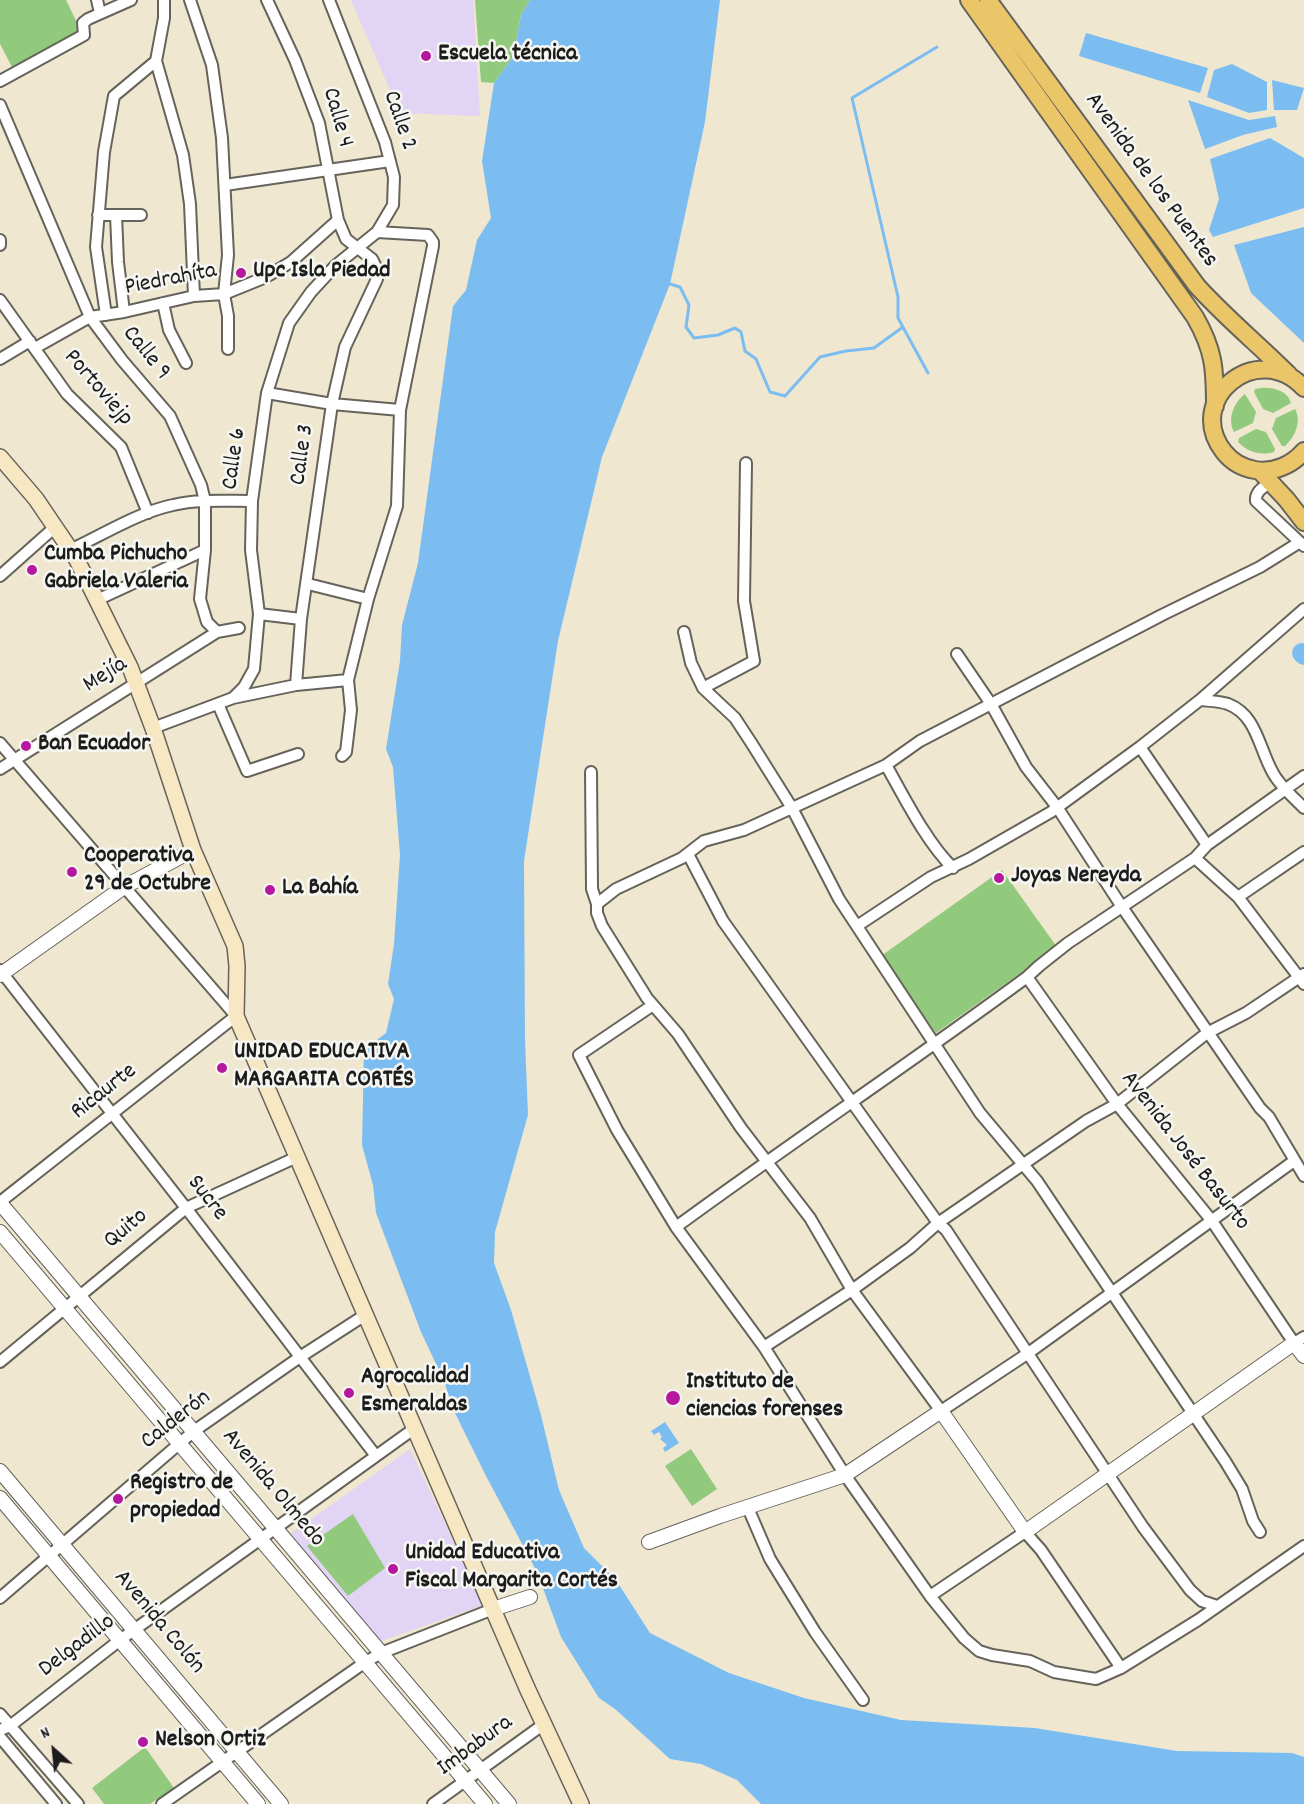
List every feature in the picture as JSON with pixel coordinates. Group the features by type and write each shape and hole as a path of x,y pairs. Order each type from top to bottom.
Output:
{"main road":[{"name":"Avenida de los Puentes","path":"969,0 1195,317 1203,331 1214,363 1213,424 1217,441 1235,462 1265,476"},
{"name":"Avenida de los Puentes","path":"988,0 1197,286 1222,313 1298,380"},
{"path":"1215,406 1227,384 1248,371 1274,370 1298,380"},
{"path":"1304,451 1286,466 1271,470 1265,476 1304,522"},
{"path":"0,457 36,499 70,550 136,682 194,850 236,946 238,985 236,1016 580,1804"}],"street":[{"path":"97,0 100,13"},
{"path":"0,81 84,35 83,23 131,0"},
{"path":"164,0 164,18 156,62 183,155 190,204 194,296"},
{"path":"190,0 212,65 222,138 228,255 225,294 228,349"},
{"name":"Calle 4","path":"267,0 295,60 320,123 338,220 346,239 356,248"},
{"name":"Calle 2","path":"329,0 378,123 394,177 393,204 377,232 356,248"},
{"path":"106,315 96,247 104,152 114,96 156,62"},
{"name":"Calle 9","path":"0,105 90,316 122,360 170,416 201,485 206,501 205,550 200,599 207,622 217,632"},
{"path":"225,185 390,161"},
{"path":"98,215 141,215"},
{"path":"116,215 118,262 124,312"},
{"name":"Piedrahíta","path":"0,359 90,316 124,312 194,296 225,294 266,277 291,262 338,220"},
{"path":"342,756 346,752 351,710 348,680 368,599 397,506 399,410 433,242 428,236 377,232"},
{"name":"Calle 6","path":"233,698 244,687 254,669 259,614 251,550 252,501 267,393 289,323 311,292 356,248"},
{"name":"Calle 3","path":"296,685 302,619 332,404 345,347 377,279 377,269 372,259 356,248"},
{"name":"Portoviejp","path":"0,300 67,394 121,447 148,513"},
{"path":"163,303 169,330 186,363"},
{"path":"267,393 332,404 399,410"},
{"path":"703,688 754,661 744,601 747,463"},
{"path":"597,904 616,889 688,854 704,841 744,830 886,765 920,741 1302,544 1256,501 1256,495 1265,476"},
{"path":"70,550 148,513 172,505 206,501 252,501"},
{"path":"0,576 55,527"},
{"path":"97,600 205,550"},
{"path":"308,584 368,599"},
{"path":"857,926 932,877 953,868 1057,807 1200,700 1304,609"},
{"path":"259,614 302,619"},
{"name":"Mejía","path":"0,769 217,632 238,628"},
{"path":"684,632 691,663 703,688 735,718 792,808 839,899 980,1113 1024,1165 1194,1414 1242,1489 1253,1521 1260,1532"},
{"path":"957,654 991,704 1026,767 1057,807 1207,1033 1260,1108 1269,1117 1304,1176"},
{"path":"153,728 233,698 296,685 348,680"},
{"path":"1200,700 1225,703 1236,708 1245,716 1254,729 1274,775 1304,808"},
{"path":"218,704 248,771 298,754"},
{"path":"0,744 236,1016"},
{"path":"1140,747 1207,845"},
{"path":"886,765 920,822 945,860 953,868"},
{"path":"591,772 592,880 597,913 602,926 653,1005 678,1034 741,1128 810,1218 852,1290 1025,1532 1041,1550 1121,1668"},
{"path":"676,1227 765,1161 935,1045 1027,977 1068,943 1195,858 1207,845 1284,788 1304,776"},
{"path":"1,973 124,888 194,850"},
{"path":"1238,897 1304,852"},
{"path":"688,854 723,921 938,1223 946,1230 1143,1527 1190,1590 1202,1601 1217,1606"},
{"path":"764,1347 852,1290 910,1248 938,1223 1086,1121 1117,1104 1207,1033 1246,1013 1302,978 1238,897 1195,858"},
{"name":"Sucre","path":"1,973 186,1208 376,1456"},
{"name":"Avenida José Basurto","path":"1027,977 1117,1104 1212,1221 1299,1340 1304,1356"},
{"path":"653,1005 579,1055 617,1130 676,1227 764,1347 845,1476 930,1596 964,1638 979,1651 1030,1661 1054,1672 1096,1679 1121,1668 1304,1546"},
{"name":"Ricaurte","path":"0,1202 236,1016"},
{"name":"Quito","path":"0,1362 186,1208 297,1157"},
{"path":"650,1542 845,1476 1027,1354 1294,1161"},
{"name":"Avenida Olmedo","path":"0,1202 509,1804"},
{"name":"Avenida Olmedo","path":"0,1232 485,1804"},
{"name":"Calderón","path":"0,1598 194,1431 365,1315"},
{"path":"930,1596 1299,1340"},
{"name":"Delgadillo","path":"5,1728 120,1640 415,1428"},
{"name":"Avenida Colón","path":"0,1471 281,1804"},
{"name":"Avenida Colón","path":"0,1498 258,1804"},
{"path":"748,1508 770,1559 815,1632 863,1700"},
{"path":"162,1804 381,1653 530,1597"},
{"path":"0,1714 5,1728 78,1804"},
{"name":"Imbabura","path":"433,1804 544,1724"},
{"path":"0,1737 56,1804"}],"shaded area":[{"name":"Escuela técnica","path":"351,0 473,0 480,116 400,113"},
{"name":"Unidad Educativa Fiscal Margarita Cortés","path":"410,1449 483,1605 379,1642 290,1534"}],"green space":[{"path":"0,0 66,0 81,31 12,67 0,44"},
{"path":"475,0 530,0 521,15 513,57 494,83 481,82"},
{"path":"1270,388 1287,395 1291,403 1273,413 1263,409 1254,392 1255,389"},
{"path":"1245,394 1256,412 1253,423 1234,432 1231,422 1233,411"},
{"path":"1295,409 1298,424 1289,442 1282,446 1272,429 1276,418"},
{"path":"1256,429 1266,432 1275,449 1274,452 1264,454 1254,452 1238,442 1239,438"},
{"path":"1002,870 1057,947 936,1033 881,956"},
{"path":"691,1449 717,1489 692,1506 665,1466"},
{"path":"353,1514 385,1568 348,1596 307,1546"},
{"path":"145,1747 174,1788 150,1804 104,1804 92,1788"}],"water":[{"path":"530,0 720,0 705,122 670,284 602,457 558,641 524,861 525,1040 528,1115 495,1232 494,1263 511,1310 541,1415 559,1490 584,1548 616,1580 650,1633 729,1673 804,1698 901,1720 1035,1728 1177,1751 1292,1753 1304,1757 1304,1804 761,1804 737,1780 701,1764 670,1759 615,1709 599,1698 561,1637 537,1572 453,1409 444,1381 421,1332 376,1213 373,1185 362,1145 364,1050 386,1033 394,999 388,984 394,944 400,855 393,767 386,749 400,661 402,625 418,563 453,306 466,290 477,240 491,218 482,161 494,83 513,57 521,15"},
{"path":"1086,33 1208,68 1200,93 1079,56"},
{"path":"1232,64 1267,82 1267,110 1249,113 1207,97 1214,70"},
{"path":"1272,80 1304,88 1297,110 1274,110"},
{"path":"1188,100 1249,120 1275,116 1277,127 1243,135 1205,149"},
{"path":"1270,138 1304,158 1304,208 1213,237 1209,230 1219,199 1210,159"},
{"path":"1304,227 1304,343 1251,293 1234,245"},
{"path":"665,1422 679,1443 665,1452 663,1448 667,1445 660,1439 662,1437 659,1432 654,1435 651,1431"}],"waterway":[{"path":"928,373 898,318 898,297 852,98 937,47"},
{"path":"670,284 680,287 689,305 686,327 694,338 718,335 735,328 741,332 745,351 756,359 770,392 785,396 820,357 874,348 903,327"}],"place":[{"name":"Escuela técnica","path":"426,56"},
{"name":"Upc Isla Piedad","path":"241,273"},
{"name":"Cumba Pichucho Gabriela Valeria","path":"32,570"},
{"name":"Ban Ecuador","path":"26,746"},
{"name":"Cooperativa 29 de Octubre","path":"72,872"},
{"name":"Joyas Nereyda","path":"999,878"},
{"name":"La Bahía","path":"270,890"},
{"name":"UNIDAD EDUCATIVA MARGARITA CORTÉS","path":"222,1068"},
{"name":"Agrocalidad Esmeraldas","path":"349,1393"},
{"name":"Instituto de ciencias forenses","path":"673,1398"},
{"name":"Registro de propiedad","path":"118,1499"},
{"name":"Unidad Educativa Fiscal Margarita Cortés","path":"393,1569"},
{"name":"Nelson Ortiz","path":"143,1742"}]}
